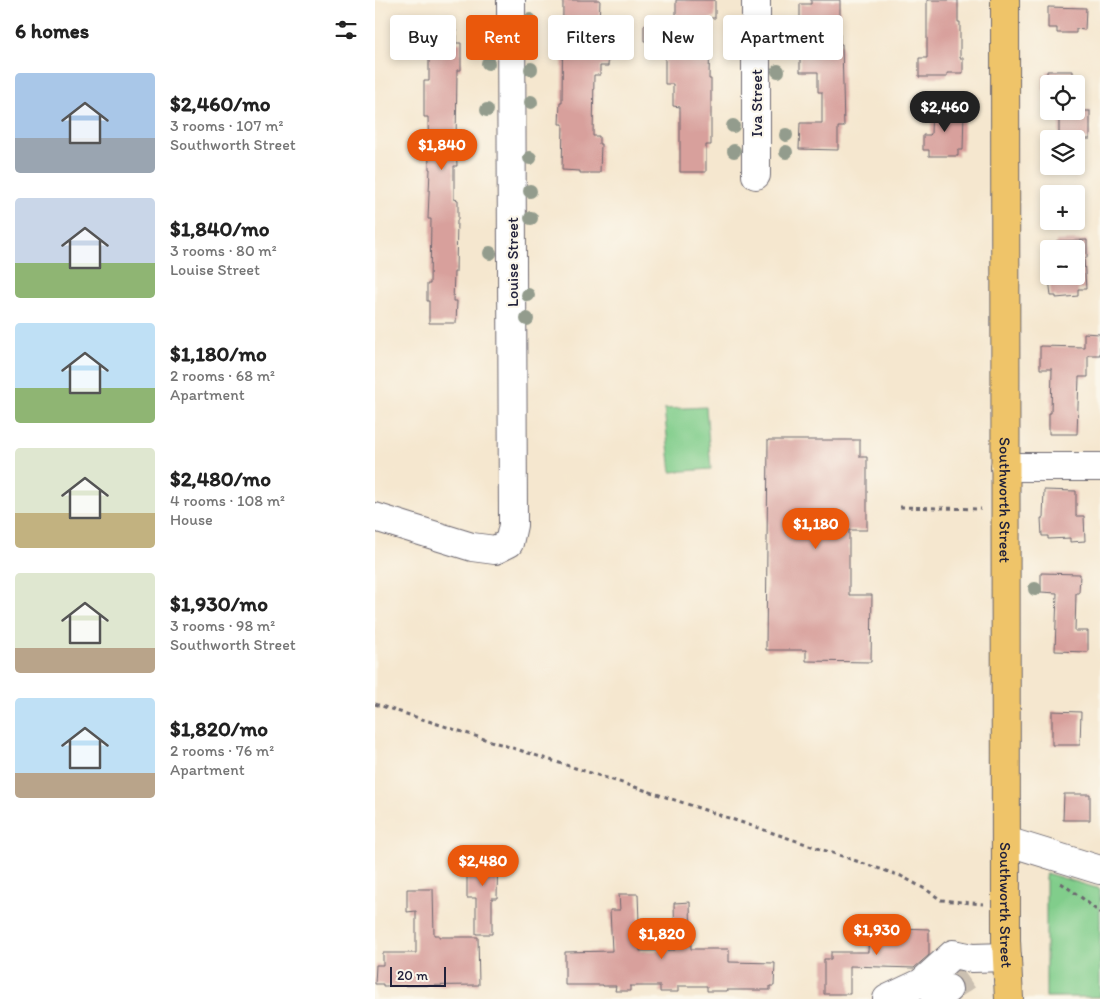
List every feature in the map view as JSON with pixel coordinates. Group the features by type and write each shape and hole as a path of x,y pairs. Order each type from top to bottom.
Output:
{"main road":[{"name":"Southworth Street","path":"1005,0 1006,906 1009,999"}],"street":[{"name":"Louise Street","path":"375,517 472,547 495,550 509,543 513,525 511,0"},
{"name":"Iva Street","path":"756,0 756,175"},
{"path":"1005,467 1100,467"},
{"path":"1006,841 1100,870"},
{"path":"887,999 946,984 1007,957"}],"path":[{"path":"900,507 981,509"},
{"path":"375,704 666,797 901,876 941,900 1006,906"}],"green space":[{"path":"706,407 711,469 671,472 664,409"},
{"path":"1046,873 1100,889 1100,997 1046,997"}],"building":[{"path":"563,0 600,0 599,15 563,15"},
{"path":"676,0 715,0 715,18 713,18 713,15 676,15"},
{"path":"811,0 840,0 840,15 800,15 800,4 811,4"},
{"path":"927,0 958,0 960,58 963,58 963,73 947,73 947,77 919,77 919,58 927,58"},
{"path":"1048,7 1086,8 1085,30 1076,29 1076,33 1057,33 1057,28 1048,28"},
{"path":"456,43 461,43 461,70 457,70 457,166 454,166 454,199 458,200 456,272 454,272 453,301 457,301 456,323 429,323 427,284 430,284 431,219 428,219 430,169 428,117 424,117 424,81 429,81 429,60 456,60"},
{"path":"562,60 608,60 608,66 600,66 600,75 594,75 593,136 599,136 599,144 601,144 600,173 580,173 580,171 562,170 563,124 559,124 560,102 562,102"},
{"path":"665,60 709,60 711,145 706,145 706,172 680,172 680,107 673,106 673,84 665,84"},
{"path":"800,60 842,60 844,127 838,127 838,150 799,149 800,123 822,123 822,92 818,92 818,72 800,72"},
{"path":"1047,71 1073,71 1073,75 1047,75"},
{"path":"932,108 964,109 963,150 958,150 958,156 929,156 929,150 923,150 923,135 931,134"},
{"path":"1085,111 1090,111 1090,139 1085,139 1085,130 1059,130 1059,120 1085,120"},
{"path":"1085,240 1087,240 1087,258 1085,258"},
{"path":"1085,274 1086,289 1078,289 1078,296 1056,298 1056,296 1051,296 1050,285 1085,285"},
{"path":"1084,333 1100,334 1100,355 1088,355 1088,377 1079,377 1077,434 1049,434 1052,369 1040,369 1040,346 1084,347"},
{"path":"768,440 860,440 860,457 867,457 867,530 849,530 849,595 872,595 871,662 806,661 806,650 766,650"},
{"path":"1044,490 1076,491 1076,516 1084,516 1085,541 1070,542 1070,538 1048,539 1048,536 1042,536 1041,518 1043,518"},
{"path":"1041,573 1080,574 1079,593 1076,593 1075,631 1088,631 1088,652 1055,651 1057,593 1041,592"},
{"path":"1052,711 1081,712 1080,745 1052,745"},
{"path":"1064,794 1090,794 1090,820 1063,820"},
{"path":"467,851 498,852 497,898 492,898 492,934 476,934 476,898 467,898"},
{"path":"407,889 433,889 434,935 439,935 439,937 478,937 479,985 383,986 383,984 375,984 376,965 383,965 383,953 416,953 416,911 407,912"},
{"path":"619,894 638,894 640,951 675,950 674,903 690,902 691,949 729,949 729,962 775,963 774,986 770,986 770,990 707,991 707,986 678,986 678,992 660,992 660,986 630,986 630,991 615,991 616,986 565,985 565,952 612,951 610,910 620,910"},
{"path":"869,927 929,929 929,955 914,968 850,966 850,994 824,994 824,959 831,959 831,952 868,952"}],"tunnel":[{"path":"948,989 967,976"}]}
